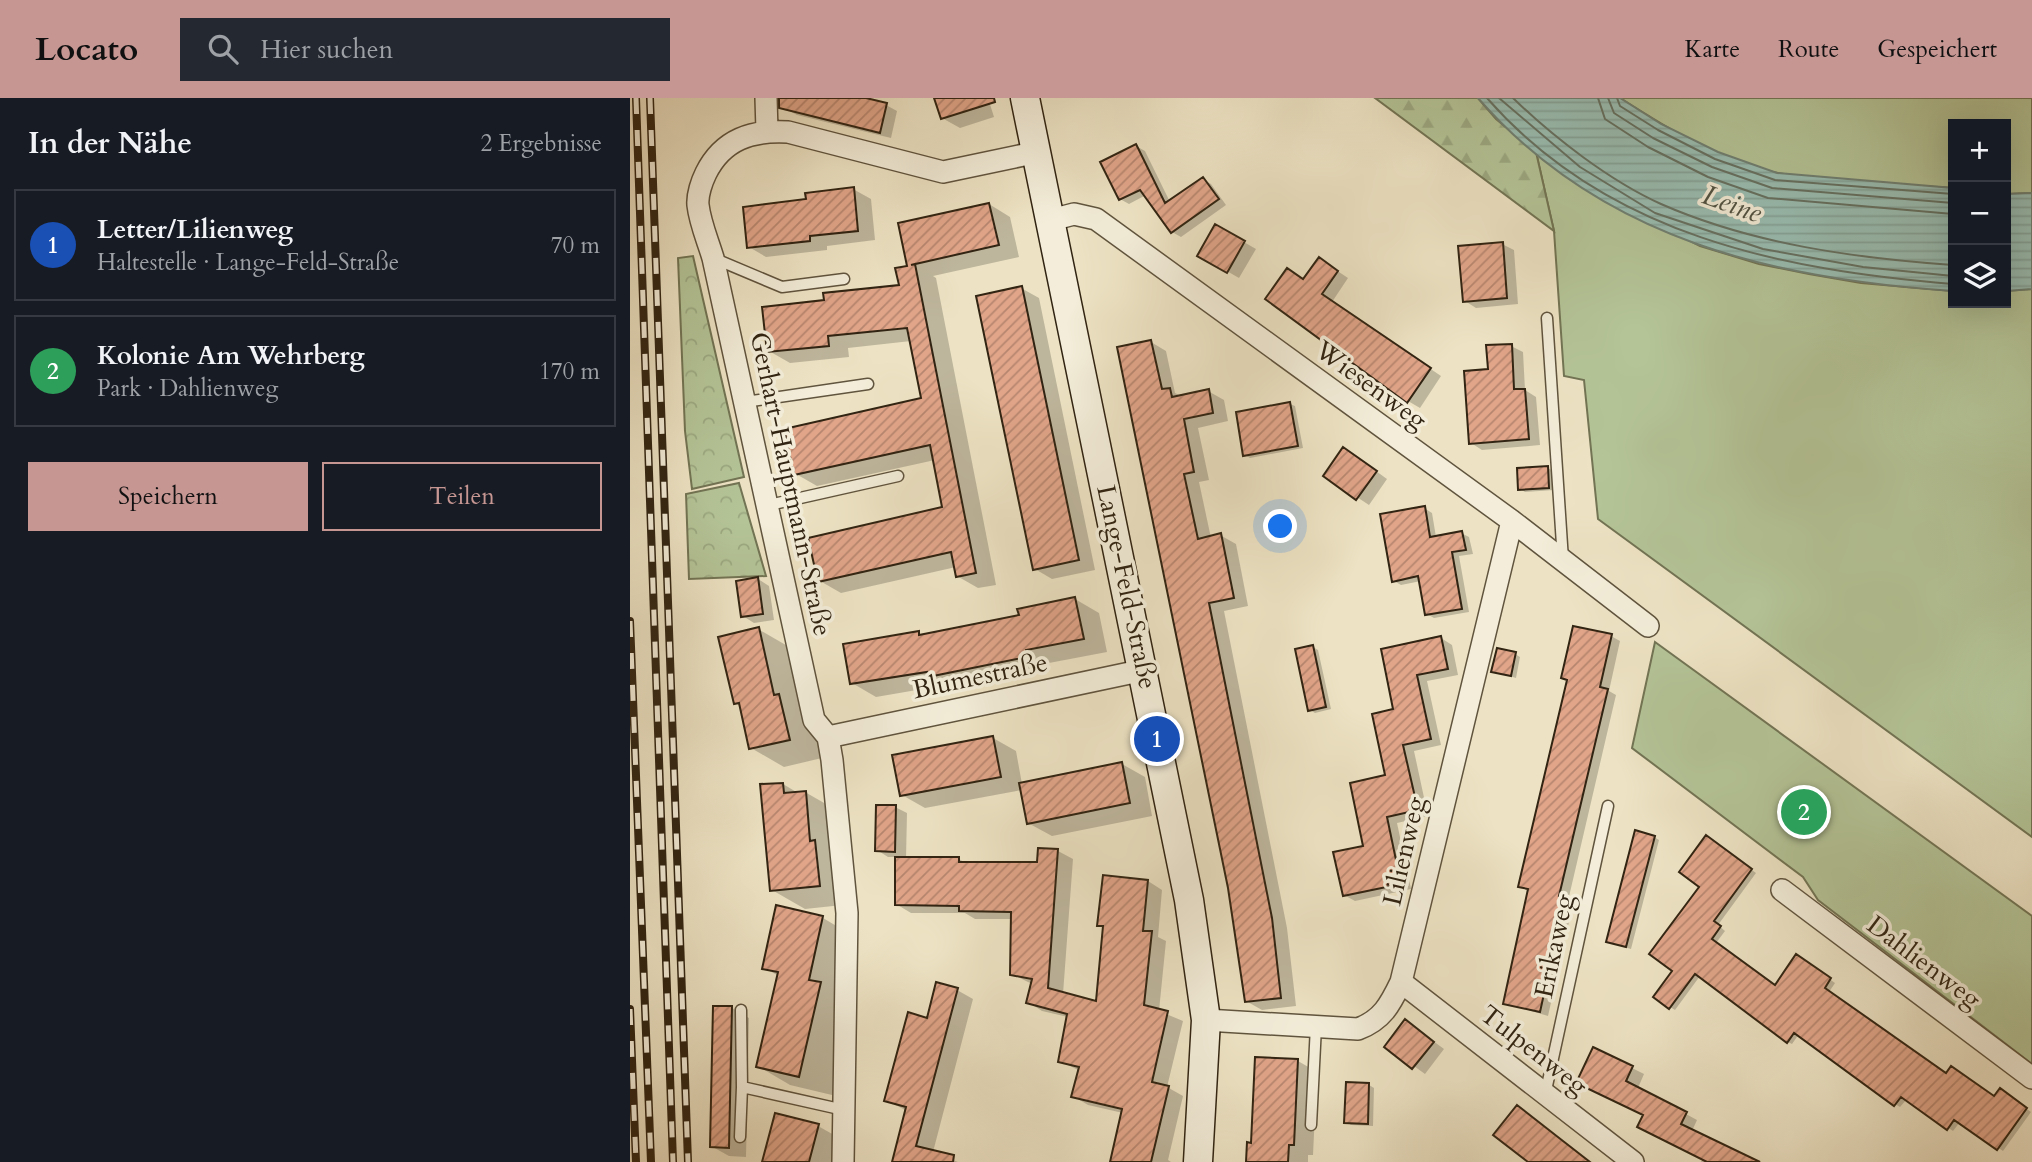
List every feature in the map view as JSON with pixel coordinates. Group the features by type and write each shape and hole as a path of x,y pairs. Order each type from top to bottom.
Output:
{"street":[{"path":"766,98 767,131"},
{"name":"Lange-Feld-Straße","path":"1025,98 1189,900 1206,1020 1198,1162"},
{"name":"Gerhart-Hauptmann-Straße","path":"843,1162 847,913 828,737 814,720 770,527 769,505 698,203 703,180 714,156 737,138 767,131 789,132 943,172 1038,152"},
{"name":"Wiesenweg","path":"1051,220 1074,214 1096,219 1512,521 1648,626"},
{"name":"Lilienweg","path":"1206,1020 1358,1029 1376,1022 1390,1005 1401,982 1512,521"},
{"name":"Blumestraße","path":"828,737 1144,670"},
{"name":"Dahlienweg","path":"1782,890 2032,1078"},
{"name":"Tulpenweg","path":"1401,982 1633,1162"}],"lane":[{"path":"713,258 782,287 844,279"},
{"path":"1547,318 1563,560"},
{"path":"745,402 868,384"},
{"path":"769,505 898,476"},
{"name":"Erikaweg","path":"1545,1095 1608,806"},
{"path":"740,1137 741,1010"},
{"path":"1311,1125 1316,1026"},
{"path":"742,1087 844,1110"}],"green space":[{"path":"1375,98 1478,98 1496,119 1536,152 1554,231"},
{"path":"1620,98 2032,98 2032,193 2011,194 2011,119 1948,119 1948,188 1866,183 1778,173 1716,153"},
{"path":"1536,152 1571,180 1700,246 1759,264 1861,283 1948,291 1948,308 2011,308 2011,291 2032,289 2032,837 1598,519 1584,380 1564,376 1554,231"},
{"path":"693,256 744,477 692,489 685,431 678,258"},
{"path":"739,483 766,576 689,579 686,494"},
{"path":"1655,642 2032,916 2032,1064 1818,900 1803,877 1632,748"}],"water":[{"name":"Leine","path":"1478,98 1620,98 1661,124 1718,152 1777,173 1948,188 1948,291 1821,276 1757,262 1695,243 1636,218 1579,186 1527,147"},
{"path":"2032,193 2032,289 2011,291 2011,194"}],"building":[{"path":"779,98 866,98 887,103 880,133 779,108"},
{"path":"934,98 994,98 995,102 941,119"},
{"path":"1136,144 1165,203 1203,177 1219,199 1171,233 1140,190 1119,200 1100,162"},
{"path":"854,187 858,231 810,236 810,241 747,248 743,207 806,199 805,193"},
{"path":"989,203 999,245 915,264 976,573 956,577 951,552 818,582 808,538 942,507 930,445 794,475 784,429 921,398 907,328 828,336 829,346 767,352 762,307 824,300 823,293 899,285 895,268 907,266 898,223"},
{"path":"1215,224 1245,241 1227,273 1197,256"},
{"path":"1503,242 1507,298 1463,302 1458,246"},
{"path":"1319,257 1338,271 1322,294 1431,368 1407,403 1265,299 1287,268 1303,279"},
{"path":"1022,286 1079,560 1033,570 976,296"},
{"path":"1151,340 1162,389 1170,388 1172,397 1209,389 1213,413 1184,419 1194,472 1184,474 1198,539 1221,533 1234,598 1209,603 1272,918 1281,998 1245,1002 1228,888 1117,347"},
{"path":"1512,344 1514,389 1525,389 1529,439 1469,444 1464,371 1488,369 1486,345"},
{"path":"1290,402 1298,446 1243,456 1236,412"},
{"path":"1343,447 1377,471 1356,500 1323,476"},
{"path":"1548,466 1549,488 1518,490 1517,468"},
{"path":"1425,506 1430,537 1462,531 1466,550 1452,552 1462,609 1425,615 1418,576 1392,582 1380,514"},
{"path":"758,577 763,614 741,617 736,581"},
{"path":"1075,597 1084,639 1026,650 1027,657 928,677 927,672 850,684 843,644 919,631 919,635 1019,615 1017,609"},
{"path":"1573,626 1612,634 1600,687 1608,689 1559,896 1565,897 1540,1012 1503,1004 1528,889 1518,887 1567,680 1561,678"},
{"path":"759,627 774,695 779,694 790,740 749,749 739,703 734,704 718,637"},
{"path":"1441,636 1448,669 1417,675 1431,739 1403,745 1418,810 1387,817 1401,884 1343,896 1333,852 1363,846 1350,783 1385,775 1372,714 1393,709 1381,649"},
{"path":"1313,645 1326,707 1308,711 1295,649"},
{"path":"1497,648 1516,652 1511,676 1491,672"},
{"path":"993,736 1001,777 900,796 892,755"},
{"path":"1122,762 1130,803 1027,824 1019,783"},
{"path":"783,783 784,793 806,791 810,841 815,840 820,886 770,891 760,784"},
{"path":"876,805 896,805 895,852 875,851"},
{"path":"1635,830 1655,836 1626,947 1606,942"},
{"path":"1706,835 1752,869 1714,921 1721,926 1712,939 1775,985 1796,954 1831,978 1825,988 1946,1073 1951,1066 1994,1096 2000,1088 2027,1108 1997,1150 1954,1120 1947,1130 1901,1097 1894,1106 1794,1033 1787,1043 1695,974 1669,1009 1653,997 1672,971 1649,954 1699,887 1679,872"},
{"path":"1038,848 1058,849 1048,988 1096,1001 1103,926 1097,926 1103,875 1148,880 1143,931 1152,931 1144,1005 1168,1011 1152,1082 1169,1086 1151,1162 1110,1162 1122,1109 1071,1097 1079,1067 1058,1062 1067,1014 1026,1003 1032,979 1010,975 1011,912 959,911 959,906 895,905 895,857 959,857 959,862 1037,862"},
{"path":"776,905 823,916 809,980 821,982 799,1077 756,1067 778,972 762,969"},
{"path":"936,982 958,988 916,1146 954,1155 953,1162 892,1162 906,1107 884,1101 908,1012 927,1018"},
{"path":"713,1006 732,1006 729,1148 710,1147"},
{"path":"1405,1019 1434,1042 1412,1069 1384,1047"},
{"path":"1593,1047 1633,1066 1626,1081 1687,1112 1681,1124 1760,1162 1707,1162 1637,1127 1643,1115 1576,1083"},
{"path":"1255,1057 1298,1059 1294,1145 1289,1145 1288,1162 1246,1162 1247,1142 1251,1143"},
{"path":"1346,1082 1369,1083 1368,1124 1344,1123"},
{"path":"1517,1105 1590,1162 1528,1162 1493,1135"},
{"path":"775,1113 819,1124 809,1162 762,1162"}],"railway":[{"path":"636,98 673,1162"},
{"path":"650,98 688,1162"},
{"path":"630,621 651,1162"},
{"path":"630,1009 636,1162"}],"place":[{"name":"Letter/Lilienweg","path":"1157,739"},
{"name":"Kolonie Am Wehrberg","path":"1804,812"}]}
